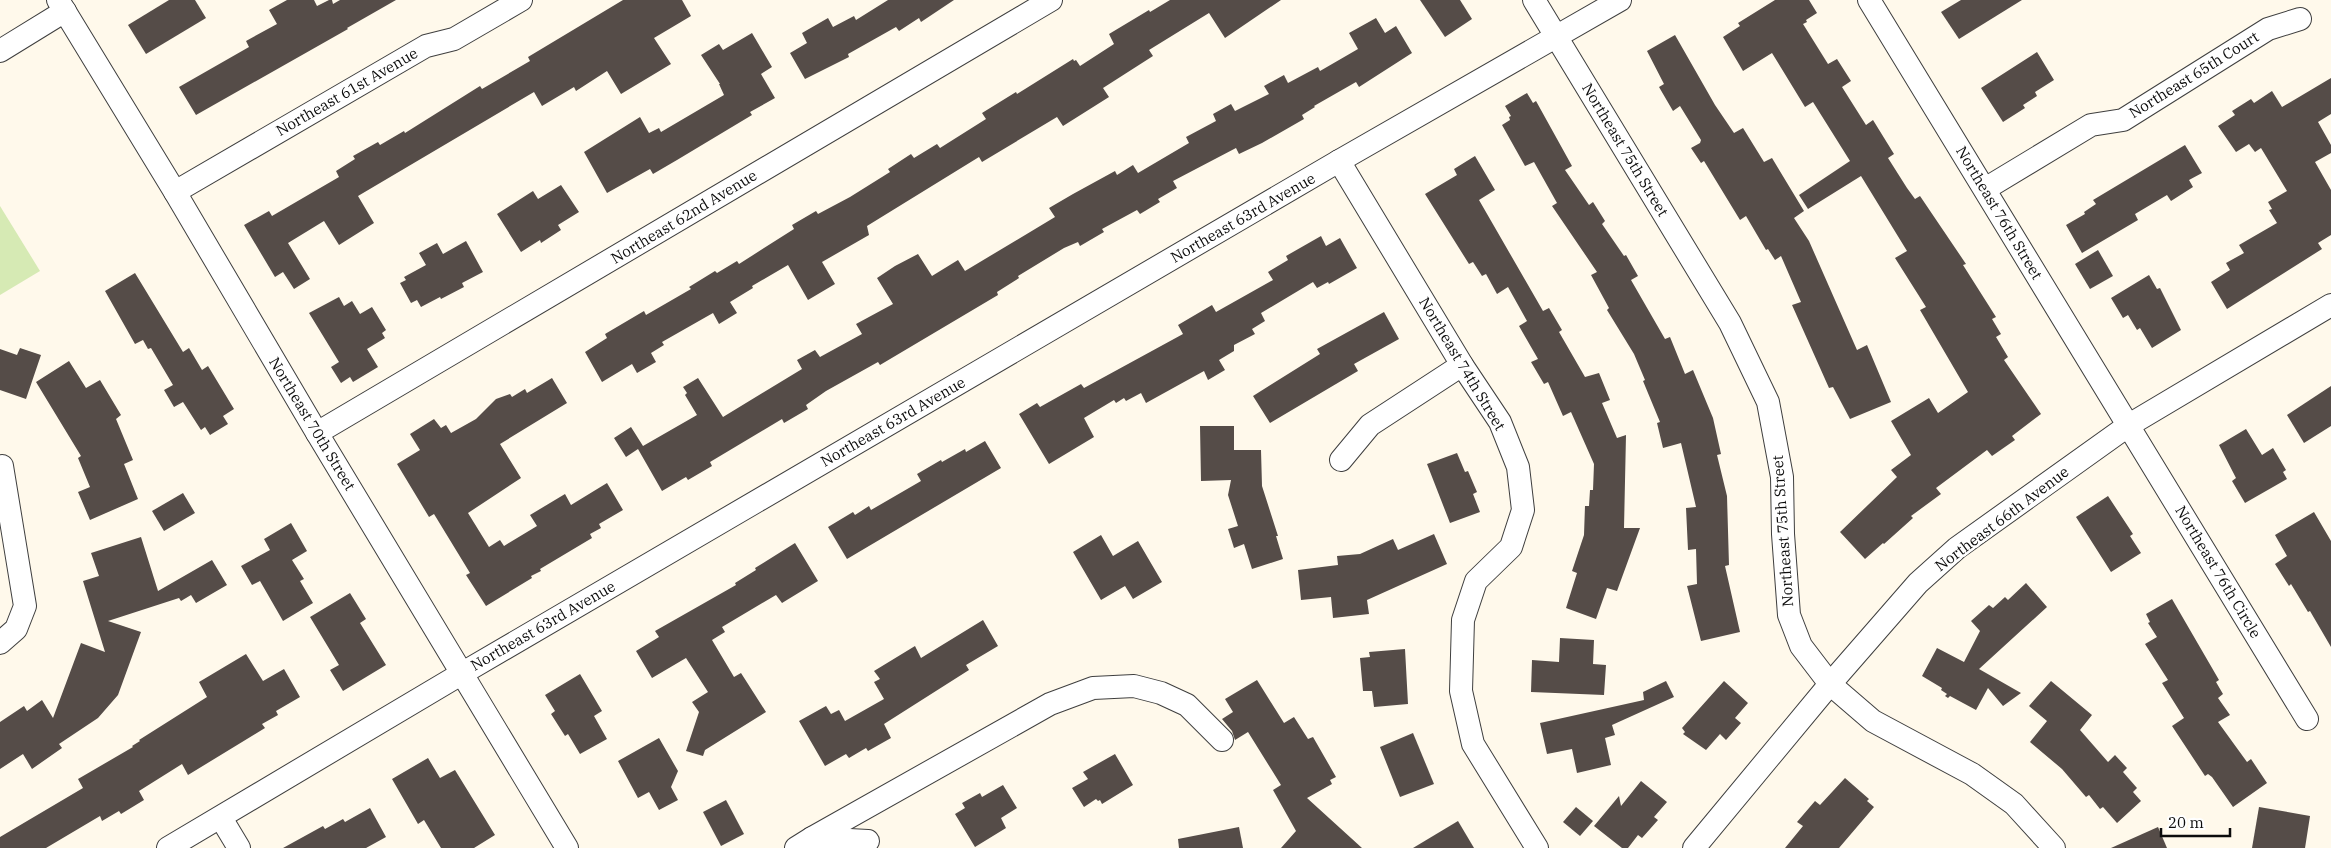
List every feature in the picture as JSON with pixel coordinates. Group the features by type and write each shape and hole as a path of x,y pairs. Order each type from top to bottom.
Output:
{"street":[{"name":"Northeast 61st Avenue","path":"176,192 426,46 454,40 521,0"},
{"name":"Northeast 62nd Avenue","path":"317,433 1051,0"},
{"name":"Northeast 75th Street","path":"1534,0 1730,323 1768,402 1782,477 1783,534 1789,615 1801,646 1830,684 1873,722 1972,774 2014,804 2054,848"},
{"name":"Northeast 63rd Avenue","path":"168,848 222,818 461,674 1339,161 1620,0"},
{"name":"Northeast 76th Street","path":"1869,0 2129,425"},
{"name":"Northeast 70th Street","path":"61,6 176,192 317,433 567,848"},
{"path":"0,51 61,6"},
{"name":"Northeast 65th Court","path":"1985,189 2091,124 2124,120 2268,29 2300,19"},
{"name":"Northeast 74th Street","path":"1339,161 1462,365 1500,422 1518,467 1523,510 1511,547 1476,581 1463,620 1461,691 1473,744 1537,848"},
{"name":"Northeast 66th Avenue","path":"1694,848 1830,684 1918,583 1957,548 2129,425 2331,305"},
{"path":"1341,460 1370,425 1462,365"},
{"name":"Northeast 76th Circle","path":"2129,425 2307,719"},
{"path":"0,643 16,629 25,606 2,466"},
{"path":"804,843 1050,704 1093,688 1134,686 1161,693 1187,705 1222,740"},
{"path":"222,818 239,848"},
{"path":"804,843 868,841"}],"green space":[{"path":"0,206 40,271 0,295"}],"building":[{"path":"169,0 195,0 206,18 146,54 128,25"},
{"path":"287,0 314,0 317,6 329,0 332,0 333,4 340,0 396,0 196,115 179,87 249,47 246,41 277,24 269,10"},
{"path":"623,0 682,0 691,16 654,38 671,64 621,94 607,71 576,91 574,87 542,106 534,92 358,196 374,223 339,245 324,221 288,243 310,279 294,289 283,272 275,277 244,225 269,211 272,216 339,177 336,171 355,159 353,156 378,142 380,145 404,131 405,133 480,86 482,89 530,61 528,57"},
{"path":"888,0 954,0 921,22 919,18 899,31 896,27 848,54 849,57 805,79 790,53 807,43 802,33 828,18 833,27 854,16 856,20"},
{"path":"1170,0 1281,0 1225,38 1209,13 1149,50 1153,56 1103,88 1109,97 1063,126 1057,117 982,162 979,157 867,226 869,235 822,262 835,284 808,300 788,265 752,286 753,288 730,302 737,313 719,324 713,313 662,342 664,345 651,353 656,362 637,373 632,364 602,382 585,352 607,338 605,334 644,311 646,315 691,289 689,287 715,271 717,273 737,261 739,264 794,229 792,225 816,211 818,214 850,197 890,172 888,169 911,154 914,158 937,144 940,148 986,119 982,113 1016,92 1017,94 1073,59 1080,66 1114,44 1109,34"},
{"path":"1420,0 1460,0 1472,19 1445,37"},
{"path":"1775,0 1809,0 1817,13 1803,24 1828,64 1837,59 1851,81 1842,87 1866,125 1873,120 1894,154 1888,158 1907,188 1915,199 1920,196 1966,264 1963,265 1996,317 1992,319 2001,334 1996,337 2008,357 2004,360 2041,414 2012,436 2015,440 1992,456 1987,450 1936,488 1941,494 1911,516 1913,518 1865,559 1840,532 1897,477 1891,470 1911,455 1891,421 1929,398 1938,413 1968,392 1920,310 1926,307 1895,258 1907,251 1861,176 1808,209 1799,195 1850,161 1813,102 1805,107 1772,53 1743,71 1723,37 1740,26 1738,23"},
{"path":"1961,0 2022,0 1959,39 1941,12"},
{"path":"1376,18 1385,33 1396,26 1412,53 1359,87 1356,82 1314,106 1302,115 1304,119 1262,143 1239,154 1236,148 1173,181 1177,188 1158,199 1160,202 1140,214 1137,210 1102,229 1104,232 1080,246 1078,242 1064,248 1018,276 1019,278 997,292 998,295 880,365 878,362 826,391 806,405 808,409 784,423 782,419 710,462 712,466 688,480 686,477 662,491 638,449 626,457 614,438 631,427 643,446 697,415 685,395 687,393 683,387 698,378 723,417 802,369 797,360 815,350 820,357 862,334 856,324 893,304 877,278 895,266 918,254 932,276 958,260 965,271 1055,217 1049,208 1073,194 1115,171 1117,175 1133,165 1138,173 1189,143 1186,137 1216,121 1213,114 1231,104 1235,111 1269,94 1264,86 1284,75 1288,83 1318,67 1320,71 1358,49 1349,33"},
{"path":"752,33 772,67 761,74 775,98 750,112 752,115 653,174 650,169 607,193 584,152 640,117 649,133 659,128 661,132 724,95 720,84 701,55 719,44 723,50"},
{"path":"1675,35 1715,105 1734,133 1743,128 1764,162 1772,158 1804,211 1794,218 1809,241 1857,350 1867,345 1891,402 1850,419 1833,387 1829,388 1792,305 1801,302 1781,256 1775,260 1768,249 1766,250 1746,216 1740,220 1704,161 1701,163 1691,148 1700,143 1701,140 1680,106 1673,111 1659,87 1664,84 1647,51"},
{"path":"2037,52 2054,80 2035,92 2037,96 2023,105 2025,108 2003,122 1981,88"},
{"path":"2331,78 2331,114 2318,122 2331,145 2331,153 2315,162 2331,190 2331,235 2318,243 2322,249 2227,309 2211,282 2230,270 2226,263 2244,253 2239,245 2277,223 2269,210 2272,209 2268,202 2287,191 2261,148 2255,152 2249,144 2236,152 2218,126 2235,115 2232,111 2251,99 2254,103 2272,91 2282,107"},
{"path":"1527,93 1533,103 1536,101 1572,166 1565,170 1589,205 1593,202 1605,221 1602,224 1624,256 1626,255 1638,276 1631,280 1665,339 1670,337 1685,374 1693,370 1713,418 1721,454 1717,455 1727,496 1729,565 1725,566 1740,632 1701,641 1687,586 1697,584 1696,549 1688,550 1686,508 1696,507 1681,443 1663,448 1657,423 1660,422 1643,381 1645,380 1634,354 1607,310 1609,308 1591,275 1597,272 1552,206 1557,203 1534,162 1525,166 1502,125 1510,120 1509,117 1511,116 1505,106"},
{"path":"2185,145 2202,173 2189,180 2193,187 2171,201 2167,195 2135,214 2138,220 2082,253 2066,225 2085,214 2084,212 2096,204 2093,200"},
{"path":"1475,156 1495,190 1479,200 1543,311 1549,308 1562,330 1559,332 1585,377 1599,373 1610,400 1602,403 1617,438 1626,435 1624,528 1640,528 1617,591 1607,588 1596,619 1566,608 1577,573 1572,571 1584,535 1585,506 1589,506 1590,490 1593,490 1594,464 1571,412 1563,416 1548,382 1544,384 1531,362 1538,359 1519,326 1527,321 1508,287 1497,294 1486,274 1482,276 1473,262 1469,264 1425,194 1457,175 1454,169"},
{"path":"561,185 579,212 558,225 561,230 541,243 540,240 521,252 497,214 533,191 538,199"},
{"path":"1321,236 1326,246 1340,238 1357,268 1329,284 1328,282 1317,288 1313,282 1261,313 1265,321 1252,329 1255,334 1234,345 1234,351 1219,360 1225,370 1208,380 1204,371 1146,403 1141,393 1126,401 1124,398 1116,403 1114,400 1084,418 1094,437 1049,464 1019,414 1037,403 1040,407 1081,384 1084,388 1183,334 1178,325 1212,305 1216,312 1273,280 1268,272 1288,260 1286,256"},
{"path":"466,241 483,272 462,283 464,287 441,299 440,297 421,307 417,300 411,303 400,283 406,280 404,277 426,265 419,253 437,243 443,254"},
{"path":"2098,250 2113,276 2090,289 2075,264"},
{"path":"135,273 183,352 189,348 202,370 208,366 234,409 223,416 228,424 210,435 205,427 201,430 183,402 174,407 164,390 173,385 151,348 148,349 143,340 135,344 105,291"},
{"path":"2149,275 2157,289 2160,288 2181,330 2152,348 2140,328 2137,330 2128,315 2123,318 2111,298"},
{"path":"339,297 344,306 352,301 360,314 372,307 386,330 382,333 385,338 367,349 378,367 353,382 350,377 341,383 331,367 339,362 309,313"},
{"path":"1384,312 1399,339 1354,364 1358,371 1270,423 1253,396 1320,354 1317,349"},
{"path":"20,348 41,355 26,399 0,390 0,349 17,355"},
{"path":"69,361 86,388 100,380 121,415 116,419 133,460 124,464 138,499 90,520 78,492 90,487 78,458 81,456 36,382"},
{"path":"552,378 567,403 500,444 521,478 468,513 489,547 500,540 504,546 537,526 530,515 565,494 571,505 607,483 623,510 599,524 601,528 590,534 592,538 540,569 541,571 531,576 532,578 486,606 466,575 470,573 434,514 429,517 397,464 420,450 410,434 434,419 441,428 446,425 451,433 476,419 496,399 510,394 512,397 525,389 527,393"},
{"path":"2331,386 2331,426 2304,443 2287,415"},
{"path":"1200,426 1234,426 1234,450 1261,450 1262,486 1278,536 1276,536 1283,559 1252,569 1244,544 1234,548 1228,529 1238,526 1228,495 1231,480 1201,481"},
{"path":"2246,429 2262,455 2273,448 2286,470 2283,472 2287,479 2245,503 2232,481 2236,478 2219,445"},
{"path":"985,441 1001,468 847,559 828,527 853,512 855,515 869,506 871,510 921,481 917,474 941,460 942,462 965,449 966,452"},
{"path":"1457,453 1465,472 1468,471 1477,492 1473,494 1480,512 1450,523 1427,464"},
{"path":"183,493 195,513 164,531 152,511"},
{"path":"2108,496 2133,534 2130,536 2141,553 2111,572 2076,517"},
{"path":"2314,512 2331,541 2331,647 2310,611 2308,612 2291,584 2289,586 2275,564 2287,556 2275,535"},
{"path":"291,523 307,551 292,560 304,579 300,581 313,603 283,621 260,581 252,585 241,566 270,550 264,539"},
{"path":"1434,534 1447,564 1367,600 1369,614 1333,618 1331,597 1301,600 1298,570 1338,565 1337,556 1360,554 1393,539 1398,550"},
{"path":"1101,535 1113,556 1138,541 1162,582 1133,599 1125,586 1101,600 1073,552"},
{"path":"141,537 158,591 212,560 227,585 196,603 191,595 181,601 179,598 108,621 141,632 118,695 98,718 59,744 62,748 32,769 23,754 0,769 0,722 24,706 27,711 42,700 53,718 81,643 105,652 83,581 99,576 91,553"},
{"path":"795,543 818,581 782,603 776,595 722,627 725,632 712,640 734,677 741,673 766,712 705,750 703,756 686,751 699,712 692,702 708,692 686,658 652,678 636,651 659,637 655,631 736,585 735,583 756,570 755,568"},
{"path":"2026,583 2047,607 1979,669 2021,693 2003,706 1988,688 1976,710 1950,696 1948,698 1945,696 1947,694 1941,690 1942,688 1922,676 1937,648 1964,662 1980,631 1971,621 1989,605 1993,608 2005,597 2008,600"},
{"path":"350,593 366,619 360,623 386,665 343,691 330,670 339,665 310,617"},
{"path":"2172,599 2219,680 2216,682 2223,694 2218,698 2230,715 2218,722 2247,762 2251,759 2267,783 2233,807 2212,777 2208,774 2205,776 2172,726 2184,718 2162,683 2168,680 2145,644 2157,637 2148,623 2150,622 2146,614"},
{"path":"983,620 998,646 966,665 969,670 884,724 891,738 868,751 866,748 849,758 846,754 825,766 799,721 826,706 831,714 839,710 845,721 884,699 874,682 880,679 874,671 915,646 921,658"},
{"path":"1560,638 1594,640 1593,664 1606,665 1604,695 1531,692 1532,660 1559,662"},
{"path":"1405,649 1408,704 1374,707 1372,691 1363,691 1360,658 1370,657 1369,652"},
{"path":"246,654 263,681 284,669 300,697 276,711 278,715 262,724 265,728 188,775 182,764 139,791 144,800 121,814 119,811 102,821 100,816 46,848 0,848 0,837 83,788 78,779 133,747 139,740 207,697 199,682"},
{"path":"580,674 602,711 594,716 607,739 580,754 568,734 565,736 551,714 555,711 545,695"},
{"path":"1257,680 1284,723 1294,717 1308,739 1313,737 1336,777 1330,780 1332,784 1307,798 1362,848 1281,848 1296,831 1273,790 1281,785 1248,732 1235,740 1232,731 1222,719 1233,712 1225,699"},
{"path":"1666,681 1674,697 1612,725 1615,735 1605,738 1611,765 1577,773 1572,749 1547,754 1540,723 1644,700 1643,692"},
{"path":"1724,681 1748,703 1735,718 1741,723 1726,740 1720,734 1706,750 1683,734 1685,732 1682,728"},
{"path":"2051,681 2092,715 2080,730 2108,762 2115,755 2127,768 2123,772 2137,788 2133,792 2141,801 2117,823 2103,807 2100,809 2089,795 2086,797 2062,769 2030,742 2047,721 2029,706"},
{"path":"1413,733 1434,784 1400,797 1380,747"},
{"path":"659,738 678,771 671,787 678,800 659,810 649,792 638,798 618,761"},
{"path":"1115,754 1133,785 1102,804 1100,800 1096,799 1084,807 1072,788 1088,779 1083,772"},
{"path":"428,758 440,778 455,770 495,835 474,848 441,848 424,820 418,824 392,779"},
{"path":"1845,778 1869,799 1867,801 1874,807 1839,848 1785,848 1803,826 1797,822 1815,801 1820,805"},
{"path":"1641,781 1667,802 1654,817 1658,820 1642,838 1638,835 1628,848 1622,848 1594,826 1619,796 1621,806"},
{"path":"1003,785 1017,808 1001,818 1006,828 975,847 955,814 965,808 962,803 980,793 982,797"},
{"path":"726,800 744,834 721,846 703,812"},
{"path":"1576,807 1593,821 1580,836 1563,822"},
{"path":"2259,807 2310,816 2305,848 2252,848"},
{"path":"370,808 386,837 366,848 283,848 323,826 325,829 343,819 345,822"},
{"path":"1458,821 1474,848 1413,848"},
{"path":"1239,827 1243,848 1179,848 1178,839"},
{"path":"2158,827 2167,848 2111,848"}]}
